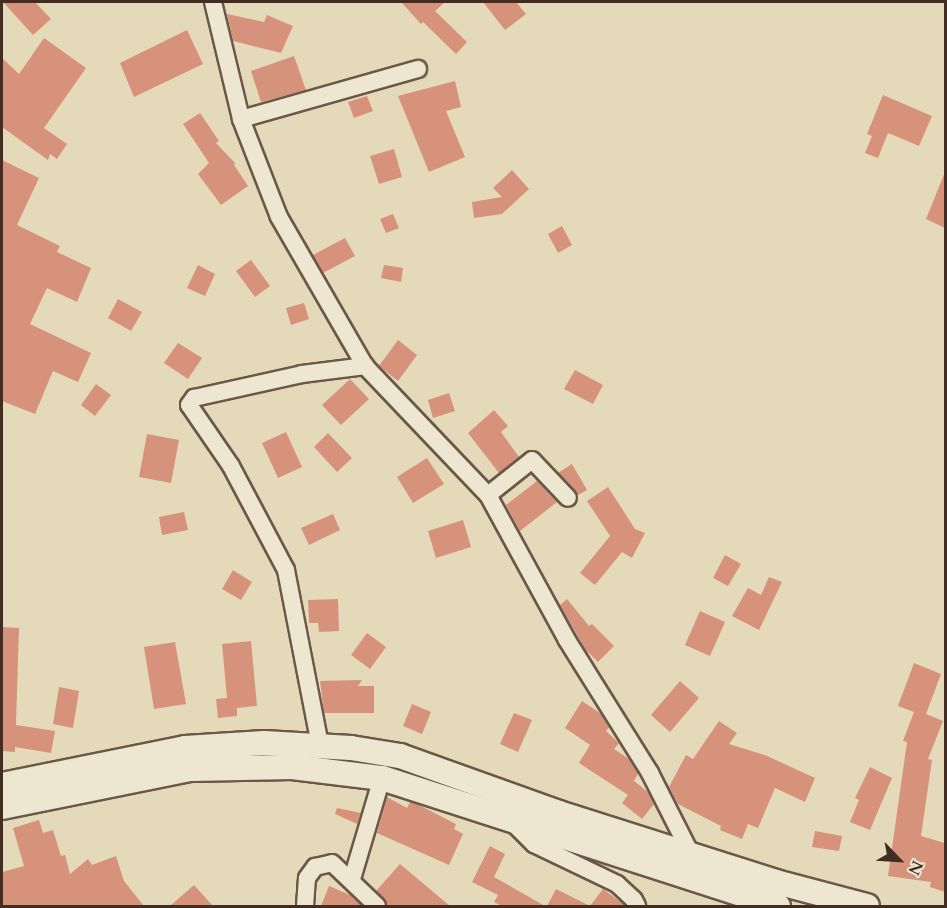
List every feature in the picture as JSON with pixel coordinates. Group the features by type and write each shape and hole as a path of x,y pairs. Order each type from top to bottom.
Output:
{"main road":[{"path":"2,785 185,748 264,744 320,745 400,756 559,813 692,856 867,906"},
{"path":"2,807 191,769 292,767 382,778 778,906"}],"street":[{"path":"213,2 241,119 279,217 365,366 488,495 567,640 650,773 692,856"},
{"path":"241,119 418,69"},
{"path":"320,745 286,570 231,466 189,405 194,398 302,374 365,366"},
{"path":"488,495 532,460 568,498"},
{"path":"352,879 382,778"},
{"path":"511,820 534,844 617,884 637,906"},
{"path":"305,906 306,878 315,867 332,863 352,879 377,906"}],"building":[{"path":"3,2 35,2 51,19 33,35"},
{"path":"401,2 445,2 435,11 467,42 456,54 423,22 421,24"},
{"path":"483,2 516,2 526,14 505,30"},
{"path":"227,14 264,22 267,15 293,26 281,53 233,41"},
{"path":"187,30 203,64 134,97 120,63"},
{"path":"44,38 86,68 44,128 67,144 57,159 50,154 48,160 2,127 2,58 19,74"},
{"path":"294,56 306,90 261,102 251,71"},
{"path":"455,81 461,107 446,111 465,157 429,172 398,96"},
{"path":"883,95 932,116 919,146 888,133 878,158 865,153 872,136 867,134"},
{"path":"367,96 373,111 354,118 348,102"},
{"path":"200,113 219,141 216,143 235,163 234,165 248,186 221,205 198,174 209,163 183,124"},
{"path":"394,149 402,177 379,184 370,156"},
{"path":"2,160 39,178 17,225 60,246 57,252 91,268 77,302 47,288 30,324 91,353 78,382 53,371 35,414 2,401"},
{"path":"512,170 529,189 502,214 474,218 472,202 502,197 493,188"},
{"path":"945,172 945,228 926,219"},
{"path":"393,214 399,228 386,233 380,219"},
{"path":"562,226 572,245 558,253 548,234"},
{"path":"345,238 355,256 323,273 313,255"},
{"path":"251,260 270,286 255,297 236,271"},
{"path":"198,265 215,274 205,296 187,288"},
{"path":"384,265 403,268 401,282 381,278"},
{"path":"118,299 142,312 131,331 108,318"},
{"path":"304,303 309,319 291,325 286,308"},
{"path":"398,340 417,355 398,381 379,366"},
{"path":"178,343 202,358 188,379 164,363"},
{"path":"575,370 603,385 593,404 564,389"},
{"path":"350,379 369,399 341,425 322,405"},
{"path":"96,384 111,395 95,416 81,405"},
{"path":"449,393 455,411 433,418 428,400"},
{"path":"494,410 508,426 501,432 519,457 499,473 468,433"},
{"path":"286,432 302,467 278,478 262,443"},
{"path":"328,433 352,458 337,472 314,447"},
{"path":"147,434 179,440 171,483 139,477"},
{"path":"427,458 444,484 413,503 397,477"},
{"path":"572,464 587,490 578,495 558,473"},
{"path":"537,481 557,502 520,531 506,505"},
{"path":"608,487 635,529 645,533 632,558 622,552 595,585 580,573 610,536 587,501"},
{"path":"184,512 188,530 162,535 159,517"},
{"path":"333,514 340,530 309,545 301,528"},
{"path":"463,520 471,547 436,558 428,531"},
{"path":"725,555 741,564 728,586 713,578"},
{"path":"233,570 252,582 241,600 222,589"},
{"path":"769,577 782,582 759,630 732,616 748,588 761,595"},
{"path":"338,599 339,631 319,632 318,623 309,623 308,600"},
{"path":"567,599 589,626 592,624 614,646 598,662 585,649 560,605"},
{"path":"700,611 725,622 710,656 685,645"},
{"path":"2,627 19,628 16,725 55,731 51,753 15,747 15,752 2,751"},
{"path":"367,633 386,647 370,669 351,655"},
{"path":"251,641 257,706 237,708 237,716 218,718 216,699 227,698 222,644"},
{"path":"175,642 186,704 154,709 144,647"},
{"path":"914,663 941,674 926,714 943,721 928,759 932,760 921,836 945,843 945,892 930,887 931,882 888,876 907,742 903,741 914,712 898,706"},
{"path":"362,680 358,686 374,686 374,713 324,713 320,681"},
{"path":"680,681 699,698 670,732 651,715"},
{"path":"59,687 79,691 73,728 53,724"},
{"path":"582,701 600,713 609,727 606,731 619,743 614,749 629,759 638,774 634,781 648,792 654,804 642,819 622,803 628,795 579,763 590,745 565,728"},
{"path":"412,704 431,712 422,734 403,726"},
{"path":"514,713 532,720 518,752 500,744"},
{"path":"719,721 737,733 729,744 765,755 815,778 805,802 775,788 758,828 748,824 742,839 720,830 721,826 678,804 669,787 686,755 693,759"},
{"path":"870,767 892,778 870,830 850,822 859,800 855,798"},
{"path":"387,797 407,808 410,802 417,804 456,824 454,829 463,834 449,865 377,833"},
{"path":"337,808 361,813 357,824 335,814"},
{"path":"39,820 43,833 53,830 61,856 65,855 70,874 88,859 92,865 116,856 124,881 144,906 2,906 2,872 24,866 13,828"},
{"path":"815,831 842,836 839,851 812,847"},
{"path":"490,846 505,854 494,877 545,906 502,906 494,902 498,895 472,882"},
{"path":"400,864 450,906 387,906 385,899 376,891"},
{"path":"194,885 213,906 170,906"},
{"path":"329,886 350,895 362,906 321,906"},
{"path":"556,889 590,906 547,906"},
{"path":"603,889 626,906 590,906"}]}
